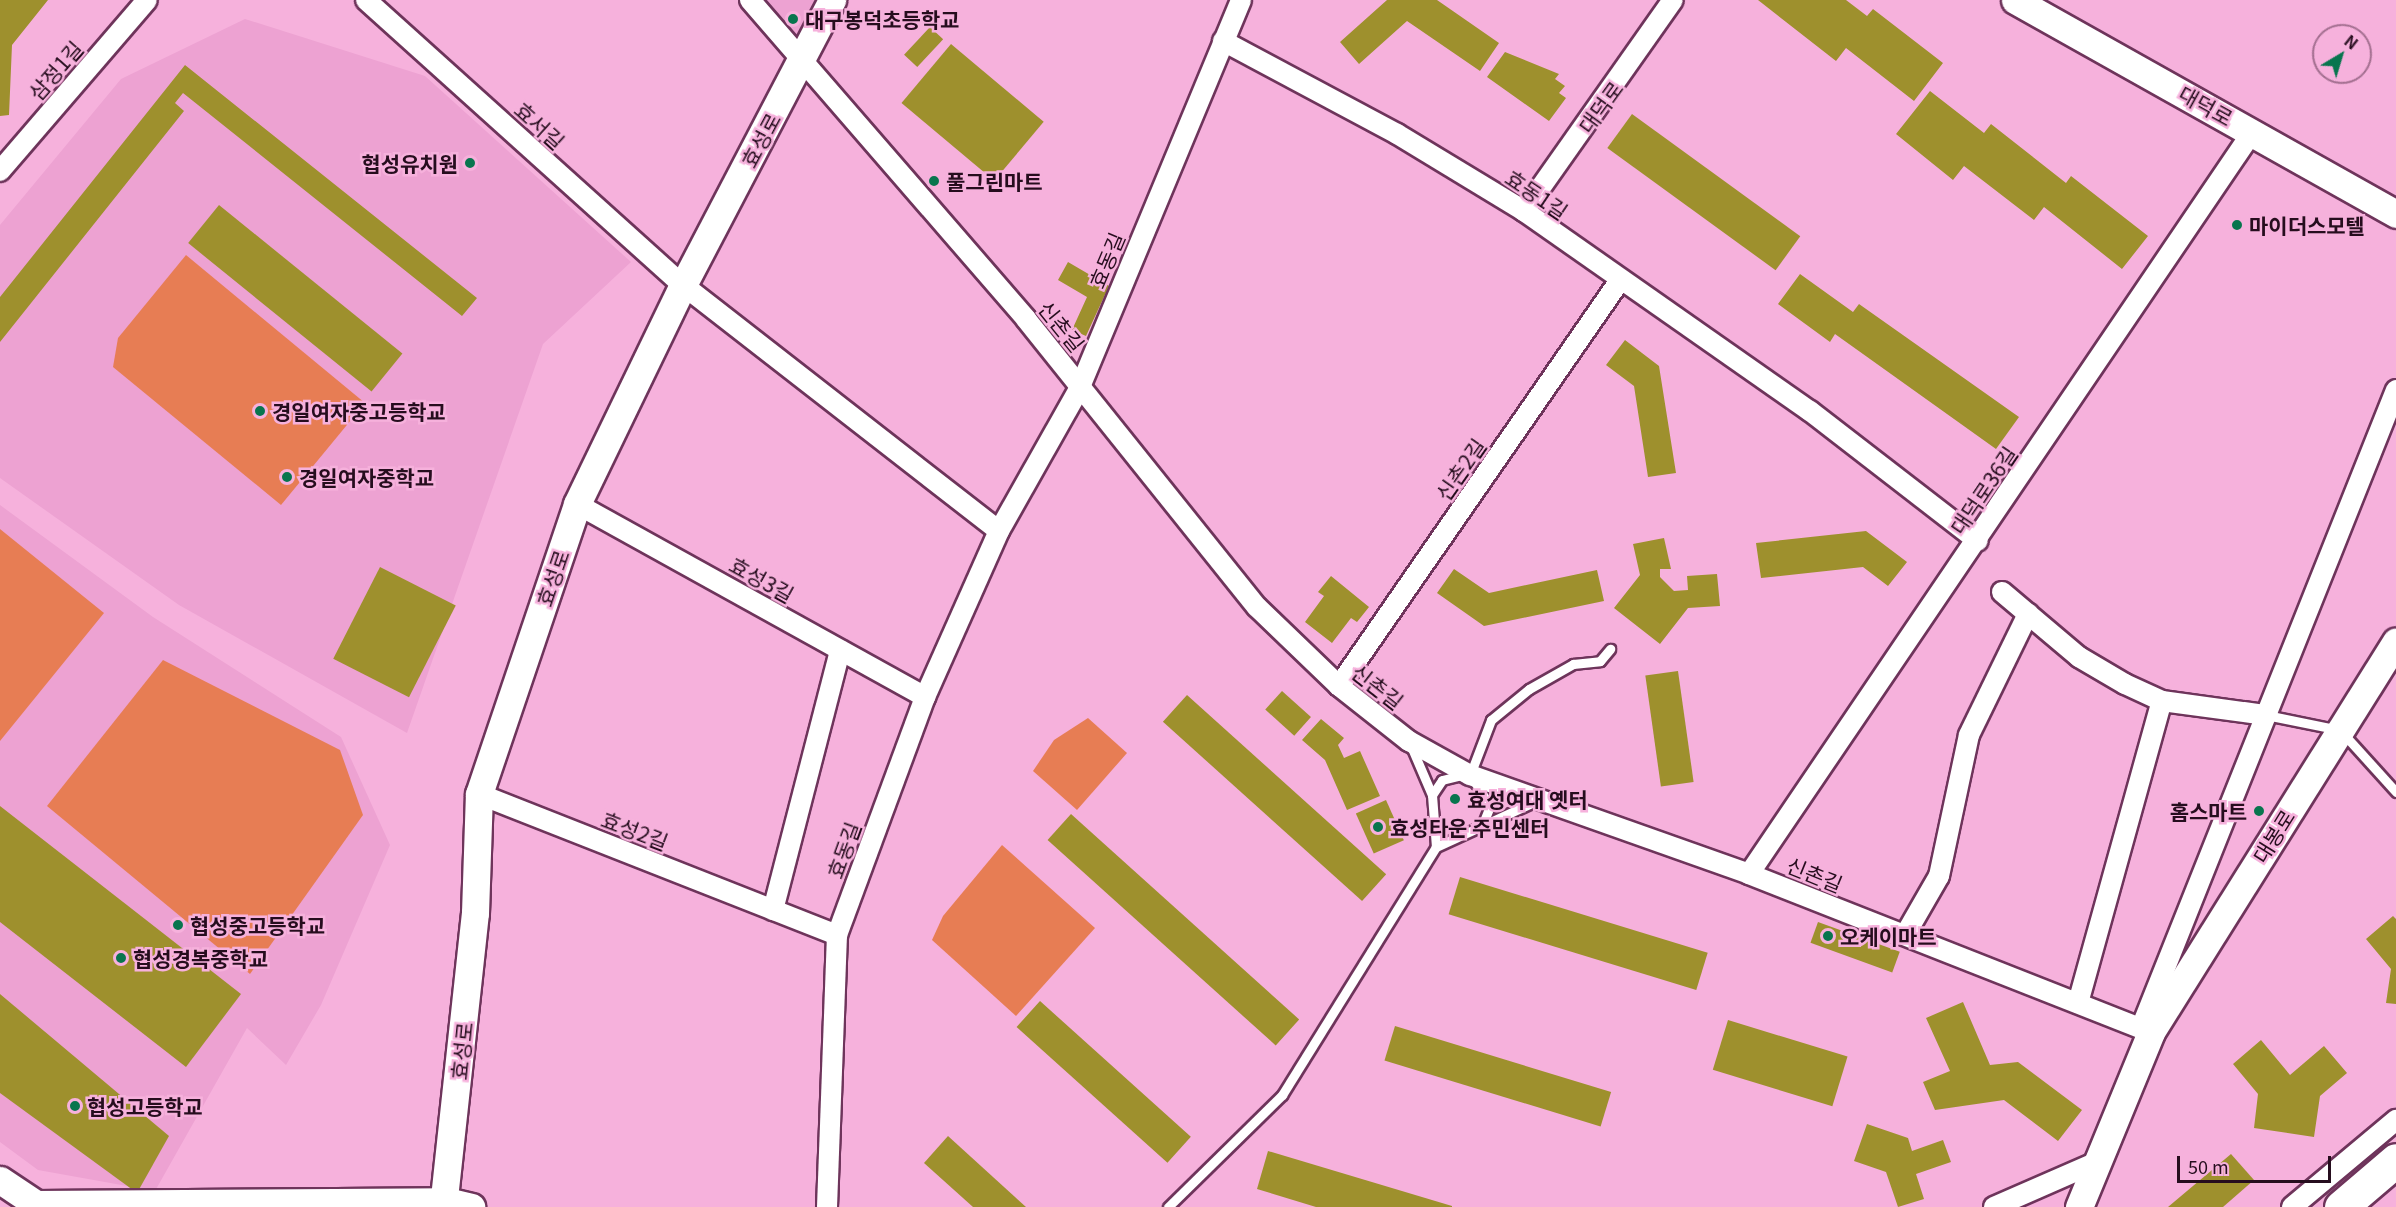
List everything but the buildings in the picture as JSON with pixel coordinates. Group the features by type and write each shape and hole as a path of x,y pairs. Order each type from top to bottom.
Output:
{"highway":[{"path":"2341,1207 2396,1160"},
{"path":"2367,1207 2396,1183"}],"main road":[{"name":"효성로","path":"453,1205 475,914 479,794 577,504 682,285 832,0"},
{"name":"대덕로","path":"2015,0 2253,131 2396,214"},
{"name":"대봉로","path":"2079,1207 2146,1030 2396,641"},
{"path":"0,1180 36,1204 453,1205"}],"street":[{"name":"삼정1길","path":"0,171 147,0"},
{"name":"효서길","path":"366,0 682,285"},
{"name":"신촌길","path":"750,0 1080,387 1257,607 1339,686 1409,741 1470,775 1749,874 2146,1030"},
{"name":"효동길","path":"827,1207 837,935 925,697 999,531 1080,387 1241,0"},
{"name":"대덕로","path":"1524,211 1673,0"},
{"name":"효동1길","path":"1223,41 1397,134 1524,211 1810,411 1978,541"},
{"name":"대덕로36길","path":"1749,874 1978,541 2253,131"},
{"name":"신촌2길","path":"1339,686 1620,280"},
{"path":"682,285 999,531"},
{"path":"2146,1030 2266,715 2396,390"},
{"name":"효성3길","path":"577,504 925,697"},
{"path":"2002,592 2079,657 2162,701 2266,715"},
{"path":"1905,935 1939,876 1969,735 2028,614"},
{"path":"773,910 840,650"},
{"path":"2078,1003 2162,701"},
{"name":"효성2길","path":"479,794 837,935"},
{"path":"2292,1207 2396,1120"},
{"path":"1994,1207 2097,1162"}],"lane":[{"path":"1470,775 1491,720 1528,689 1573,664 1600,661 1610,649"},
{"path":"2266,715 2340,730 2396,792"},
{"path":"1409,741 1432,795 1436,847"},
{"path":"1432,795 1442,780 1470,775"},
{"path":"1470,775 1490,806 1482,826"},
{"path":"1168,1207 1282,1095 1436,847 1538,800"}],"shaded area":[{"name":"대구봉덕초등학교","path":"765,0 815,0 797,38"},
{"name":"경일여자중고등학교","path":"245,19 425,76 631,262 543,344 407,733 179,605 0,478 0,225 121,79"},
{"path":"186,255 365,403 281,505 113,367 118,338"},
{"name":"협성중고등학교","path":"0,505 153,617 341,737 390,845 321,1005 286,1065 247,1028 155,1191 38,1170 0,1142"},
{"path":"0,529 104,613 0,741"},
{"path":"163,660 340,750 363,815 250,974 47,806"},
{"path":"1088,718 1127,753 1077,810 1033,771 1054,740"},
{"path":"1002,845 1095,928 1016,1016 932,940 943,916"}],"place":[{"name":"대구봉덕초등학교","path":"793,19"},
{"name":"협성유치원","path":"470,163"},
{"name":"풀그린마트","path":"934,181"},
{"name":"마이더스모텔","path":"2237,225"},
{"name":"경일여자중고등학교","path":"260,411"},
{"name":"경일여자중학교","path":"287,477"},
{"name":"효성여대 옛터","path":"1455,799"},
{"name":"홈스마트","path":"2259,811"},
{"name":"효성타운 주민센터","path":"1378,827"},
{"name":"협성중고등학교","path":"178,925"},
{"name":"오케이마트","path":"1828,936"},
{"name":"협성경복중학교","path":"121,958"},
{"name":"협성고등학교","path":"75,1106"}]}
